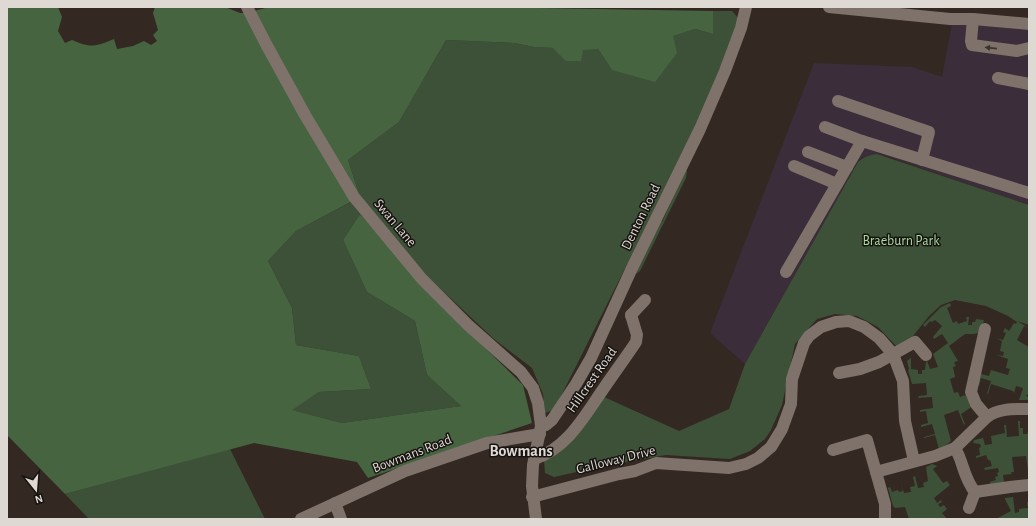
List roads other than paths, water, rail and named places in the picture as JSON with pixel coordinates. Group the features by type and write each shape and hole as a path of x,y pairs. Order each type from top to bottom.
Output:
{"street":[{"name":"Swan Lane","path":"247,7 305,115 354,197 422,279 468,325 524,375 536,395 540,410 540,430 534,459 532,486 532,497 536,519"},
{"name":"Denton Road","path":"540,430 551,422 592,358 614,310 636,270 686,167 725,71 741,28 746,7"},
{"path":"829,7 950,19 973,19 1029,24"},
{"path":"973,19 970,41 972,46 1018,51 1029,48"},
{"path":"998,78 1029,84"},
{"path":"838,101 929,132 922,160"},
{"path":"825,127 862,141 1029,193"},
{"path":"786,272 862,141"},
{"path":"808,152 847,167"},
{"path":"794,166 837,184"},
{"path":"614,310 631,315 645,300"},
{"name":"Hillcrest Road","path":"534,459 547,454 560,445 571,434 582,421 633,347 637,340 637,335 631,315"},
{"name":"Galloway Drive","path":"532,497 619,474 632,472 656,463 729,468 746,464 758,458 771,447 782,429 791,404 792,379 804,343 813,332 828,324 836,322 849,322 864,327 878,338 893,354 903,381 905,421 914,461"},
{"path":"980,336 979,357 971,392 976,404 987,417"},
{"path":"839,373 860,369 884,360 915,342 926,355"},
{"path":"876,472 935,456 955,448 987,417 1001,410 1029,409"},
{"name":"Bowmans Road","path":"301,519 405,471 487,443 540,430"},
{"path":"834,450 867,440 885,504 886,519"},
{"path":"955,448 959,454 968,482 975,492"},
{"path":"975,492 1025,482"},
{"path":"969,508 975,492"},
{"path":"335,503 341,519"}],"district":[{"name":"Bowmans","path":"521,451"}],"park label":[{"name":"Braeburn Park","path":"901,241"}]}
